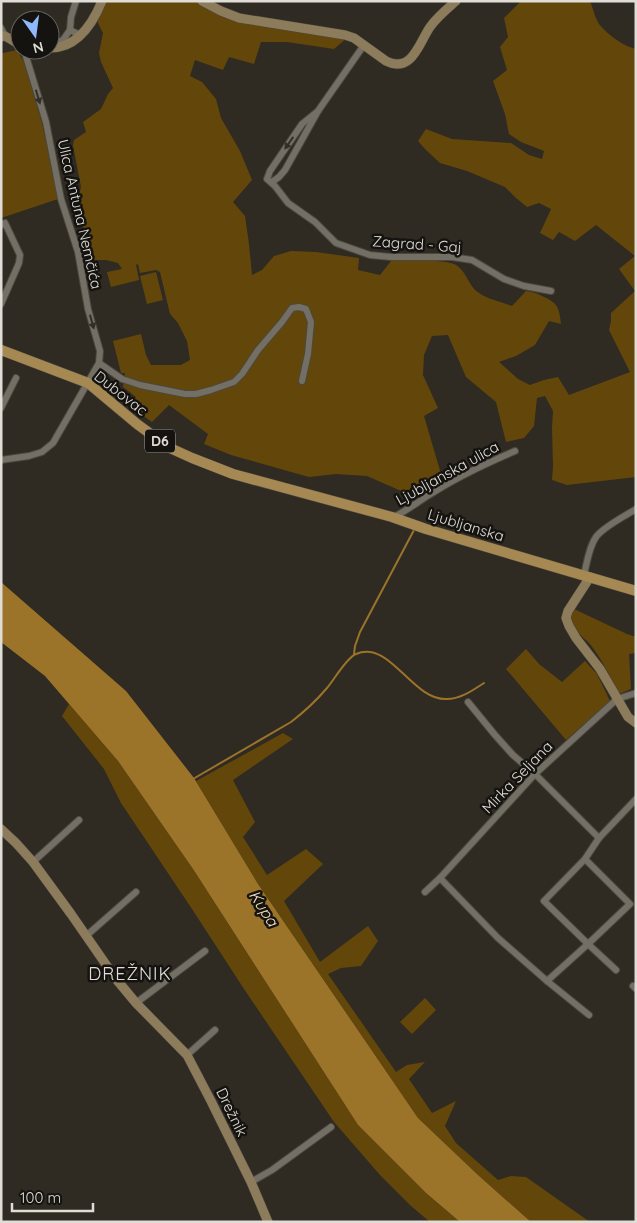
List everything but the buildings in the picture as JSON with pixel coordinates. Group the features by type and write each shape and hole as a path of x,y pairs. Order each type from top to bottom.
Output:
{"main road":[{"path":"60,46 73,42 80,35 92,21 102,1"},
{"path":"202,1 239,18 345,35 364,44 392,64 400,64 413,57 436,19 456,1"},
{"name":"Dubovac","path":"1,350 88,383 137,424 170,448 192,458 233,474 334,501"},
{"name":"Ljubljanska","path":"334,501 587,576"},
{"path":"587,576 566,618 576,638 600,669 628,717 636,723"},
{"name":"D6","path":"587,576 636,591"},
{"name":"Drežnik","path":"1,829 33,862 116,979 136,1003 186,1055 251,1182 268,1222"}],"street":[{"path":"60,42 64,40 70,30 71,17 76,1"},
{"path":"70,30 80,35"},
{"path":"318,111 302,124 270,171 270,180 279,177 285,170 318,111 364,44"},
{"name":"Ulica Antuna Nemčića","path":"27,60 46,122 61,199 78,252 88,309 100,351 99,363"},
{"name":"Zagrad - Gaj","path":"270,180 288,203 315,222 336,243 370,255 391,258 452,257 472,260 504,279 524,286 551,291"},
{"path":"1,225 5,223 20,255 19,263 1,304"},
{"path":"1,460 42,452 53,443 99,363 122,379 147,386 186,394 196,394 211,390 234,382 292,308 299,307 306,309 311,322 308,354 302,381"},
{"path":"1,408 16,378"},
{"name":"Ljubljanska ulica","path":"392,517 406,512 434,492 484,464 515,451"},
{"path":"587,576 589,551 596,537 636,509"},
{"path":"617,699 636,693"},
{"name":"Mirka Seljana","path":"425,892 535,774 617,699"},
{"path":"468,702 513,755 535,774 599,838"},
{"path":"616,970 544,901 585,859 599,838 635,802"},
{"path":"33,862 79,820"},
{"path":"547,981 630,904 585,859"},
{"path":"440,878 498,938 588,1015"},
{"path":"86,936 136,892"},
{"path":"136,1003 205,951"},
{"path":"186,1055 204,1038 216,1030"},
{"path":"251,1182 272,1170 331,1127"}],"shaded area":[{"path":"107,1 196,1 231,19 248,24 347,38 334,49 287,42 261,42 254,64 229,57 223,70 195,60 190,76 202,82 216,99 221,118 240,151 252,180 233,202 245,216 252,275 262,270 274,256 291,251 316,252 359,258 358,270 380,275 391,261 448,262 458,266 479,293 490,299 512,306 526,291 536,293 555,303 561,324 549,321 535,345 516,356 499,362 518,379 530,385 558,377 569,395 630,372 609,330 611,313 635,291 619,269 635,256 596,225 575,241 559,232 553,240 540,233 551,209 539,203 527,207 505,187 467,171 440,163 418,141 426,129 452,139 511,143 529,155 542,159 544,151 521,142 509,134 505,114 493,81 507,70 500,47 508,37 504,18 521,1 590,1 598,22 603,28 621,43 636,49 636,477 567,485 552,480 553,411 545,396 537,398 534,426 524,438 506,442 496,402 466,377 448,335 432,336 424,355 423,375 438,408 424,416 441,474 408,494 367,476 336,474 309,477 231,455 204,444 208,434 169,405 152,422 129,406 136,397 123,387 125,373 121,373 113,341 141,334 146,355 151,365 181,365 190,360 187,341 178,323 170,314 160,272 156,270 140,273 138,264 136,265 139,280 111,287 107,272 122,269 118,263 106,260 86,260 82,251 89,243 76,206 81,187 73,145 74,140 86,132 83,122 101,109 113,88 99,53 103,33 97,21"},
{"path":"1,52 10,52 10,60 23,60 24,62 42,123 58,199 1,218"},
{"path":"156,272 163,300 147,304 140,276"},
{"path":"574,609 636,637 636,653 629,654 631,689 619,694 597,654 574,627 570,616"},
{"path":"526,649 539,664 562,682 585,661 597,674 610,701 566,740 506,669"},
{"path":"69,704 118,761 193,869 358,1125 426,1193 460,1222 430,1222 380,1175 334,1122 121,803 104,769 62,716"},
{"path":"283,733 293,739 233,780 255,822 243,837 267,875 306,849 323,864 284,901 320,962 368,926 378,941 361,966 341,968 328,974 396,1072 407,1065 425,1062 409,1079 432,1113 456,1101 445,1126 456,1143 498,1180 511,1176 526,1177 590,1222 531,1222 418,1118 254,878 196,781"},
{"path":"425,998 436,1010 412,1034 400,1022"}],"water":[{"name":"Kupa","path":"1,582 126,691 194,778 258,884 418,1118 531,1222 460,1222 426,1193 358,1125 193,869 118,761 45,676 1,642"}],"waterway":[{"path":"354,654 360,632 414,530"},
{"path":"193,779 291,722 319,697 345,664 356,654 368,652 380,655 391,662 423,691 434,697 447,699 457,697 467,694 484,683"}],"district":[{"name":"DREŽNIK","path":"130,973"}]}
